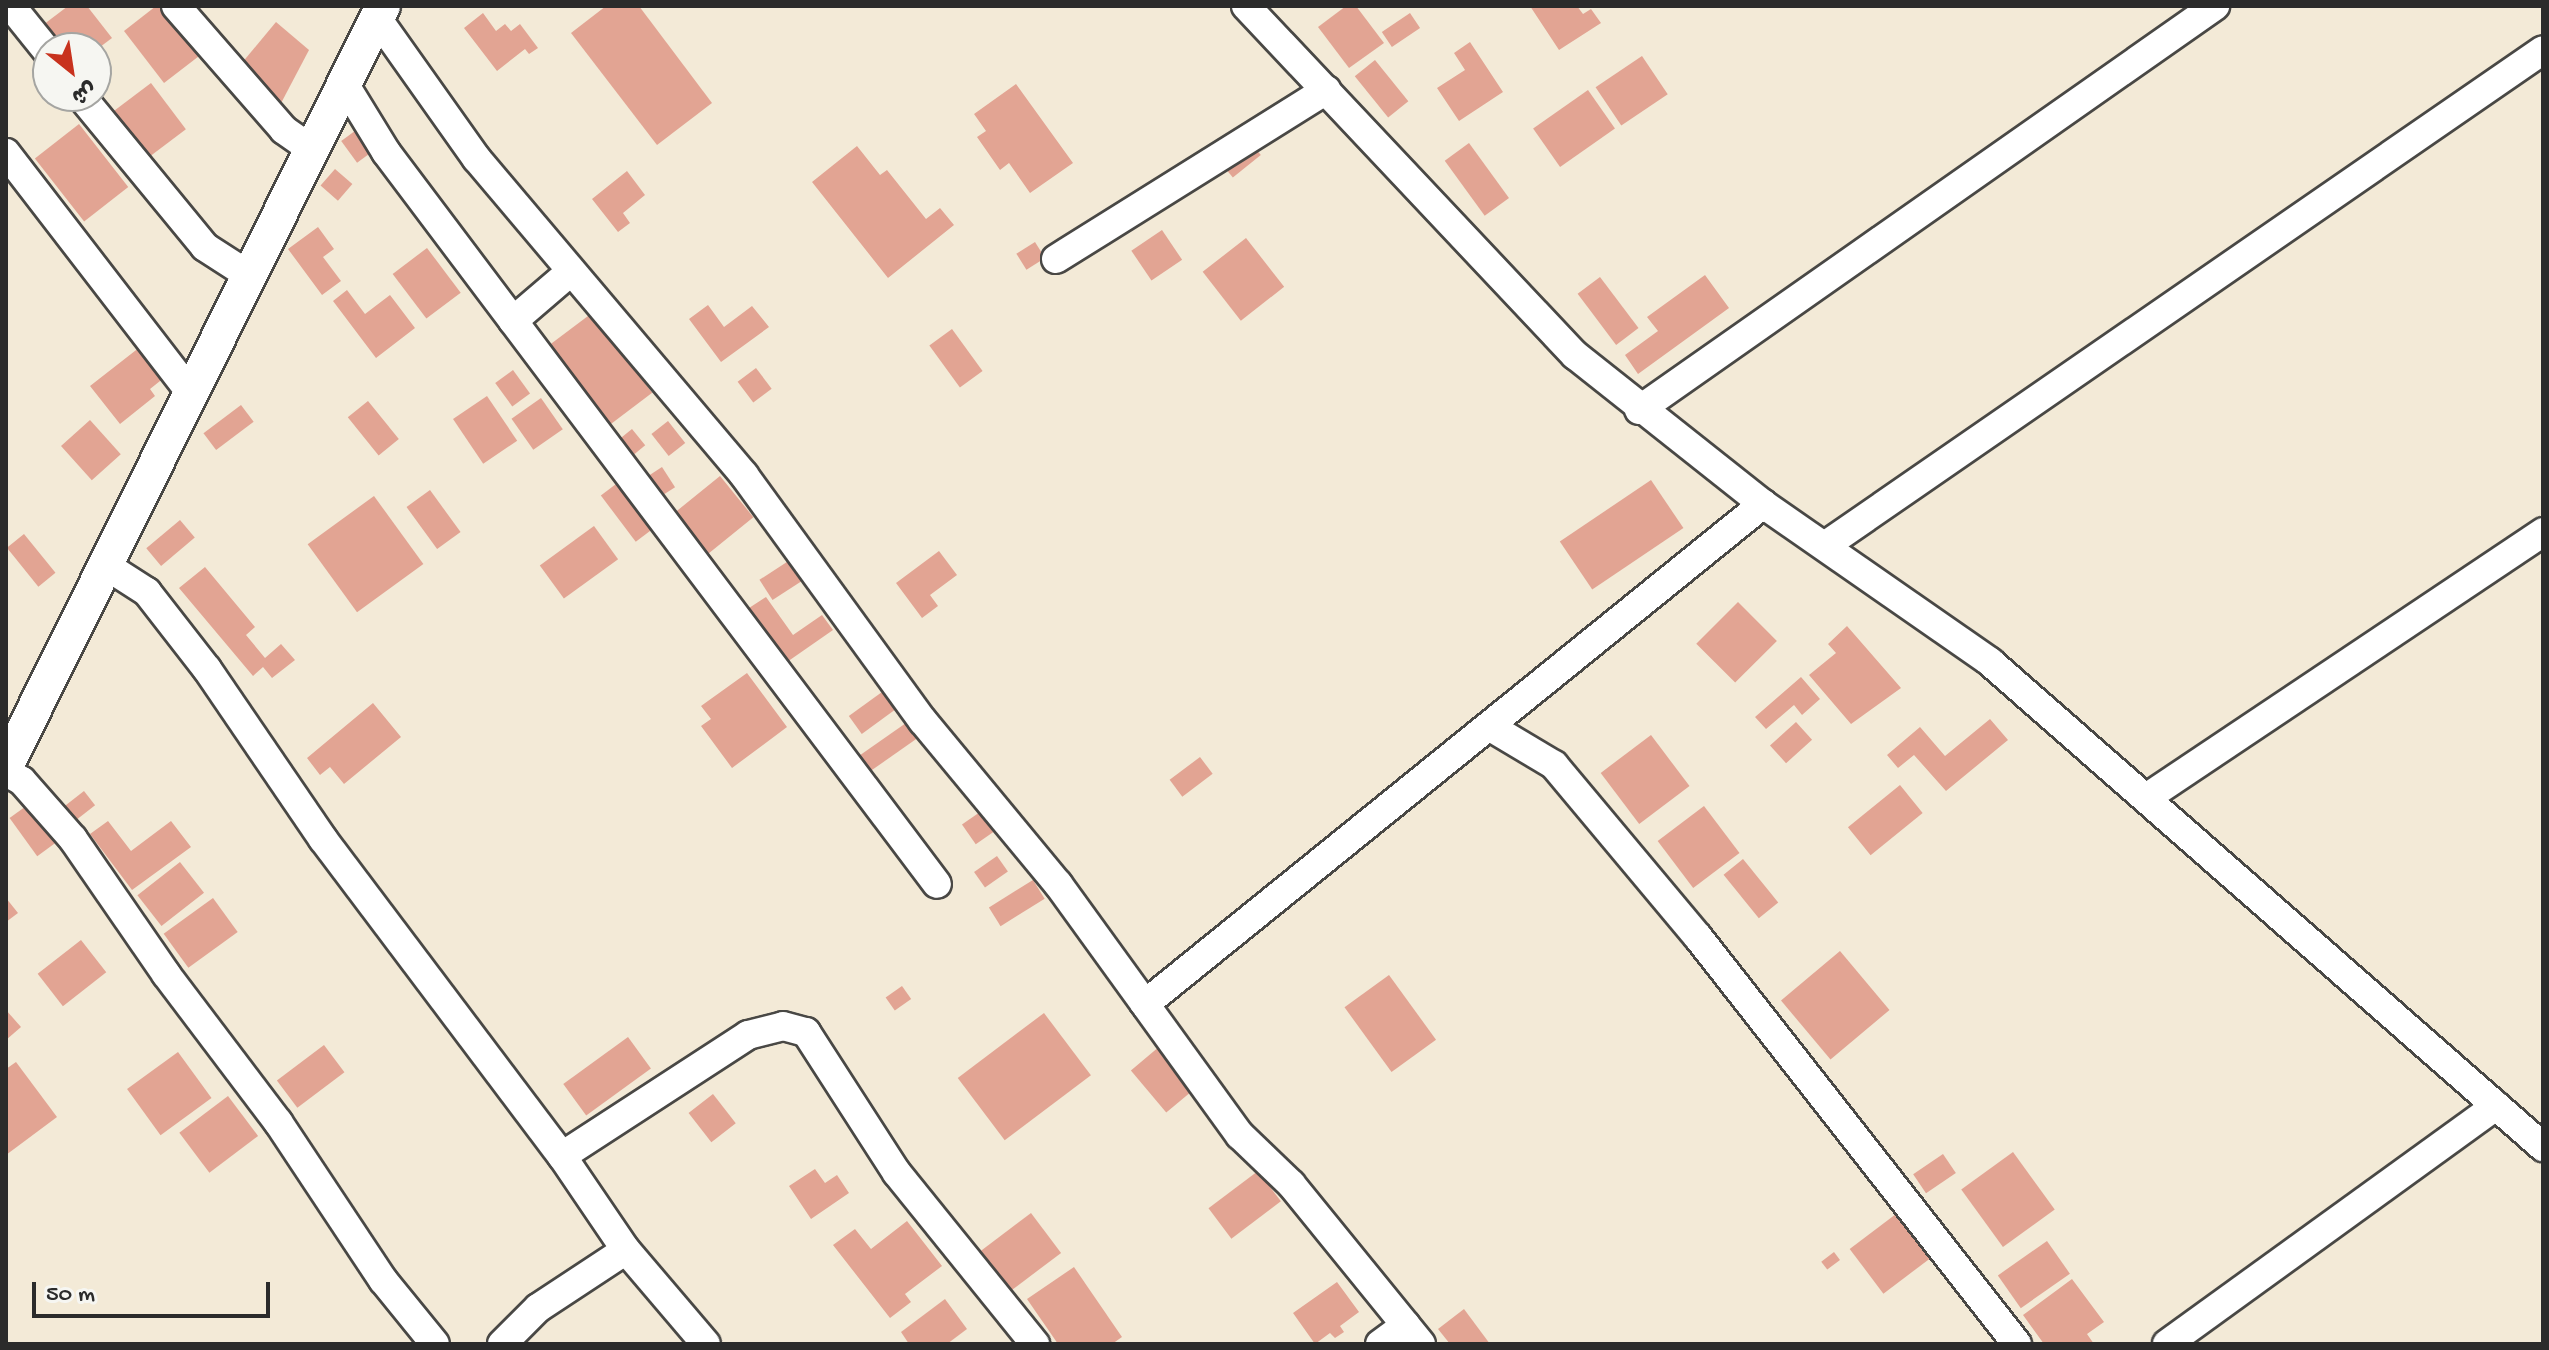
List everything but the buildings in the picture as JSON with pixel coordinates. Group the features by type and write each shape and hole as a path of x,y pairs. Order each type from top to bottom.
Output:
{"street":[{"path":"11,6 32,32"},
{"path":"176,6 284,130 313,150"},
{"path":"1639,410 2215,6"},
{"path":"1255,8 1326,90 1575,355 1639,410 1763,504 1990,662 2543,1147"},
{"path":"380,12 105,565 14,727 6,769 22,781 73,839 180,994 278,1122 383,1280 435,1344"},
{"path":"380,12 477,159 569,273 744,475 923,721 1058,884 1240,1135 1291,1184 1413,1334 1380,1344"},
{"path":"1826,545 2543,50"},
{"path":"345,85 386,152 937,884"},
{"path":"1056,259 1326,90"},
{"path":"94,112 205,247 250,276"},
{"path":"6,153 191,393"},
{"path":"513,321 569,273"},
{"path":"1145,1004 1492,728 1763,504"},
{"path":"2146,798 2543,532"},
{"path":"105,565 147,592 207,669 323,839 562,1156 626,1250 706,1344"},
{"path":"1492,728 1554,765 1698,937 2017,1344"},
{"path":"562,1156 748,1035 783,1026 806,1032 897,1173 1035,1344"},
{"path":"2167,1344 2496,1106"},
{"path":"502,1344 538,1308 626,1250"}]}
